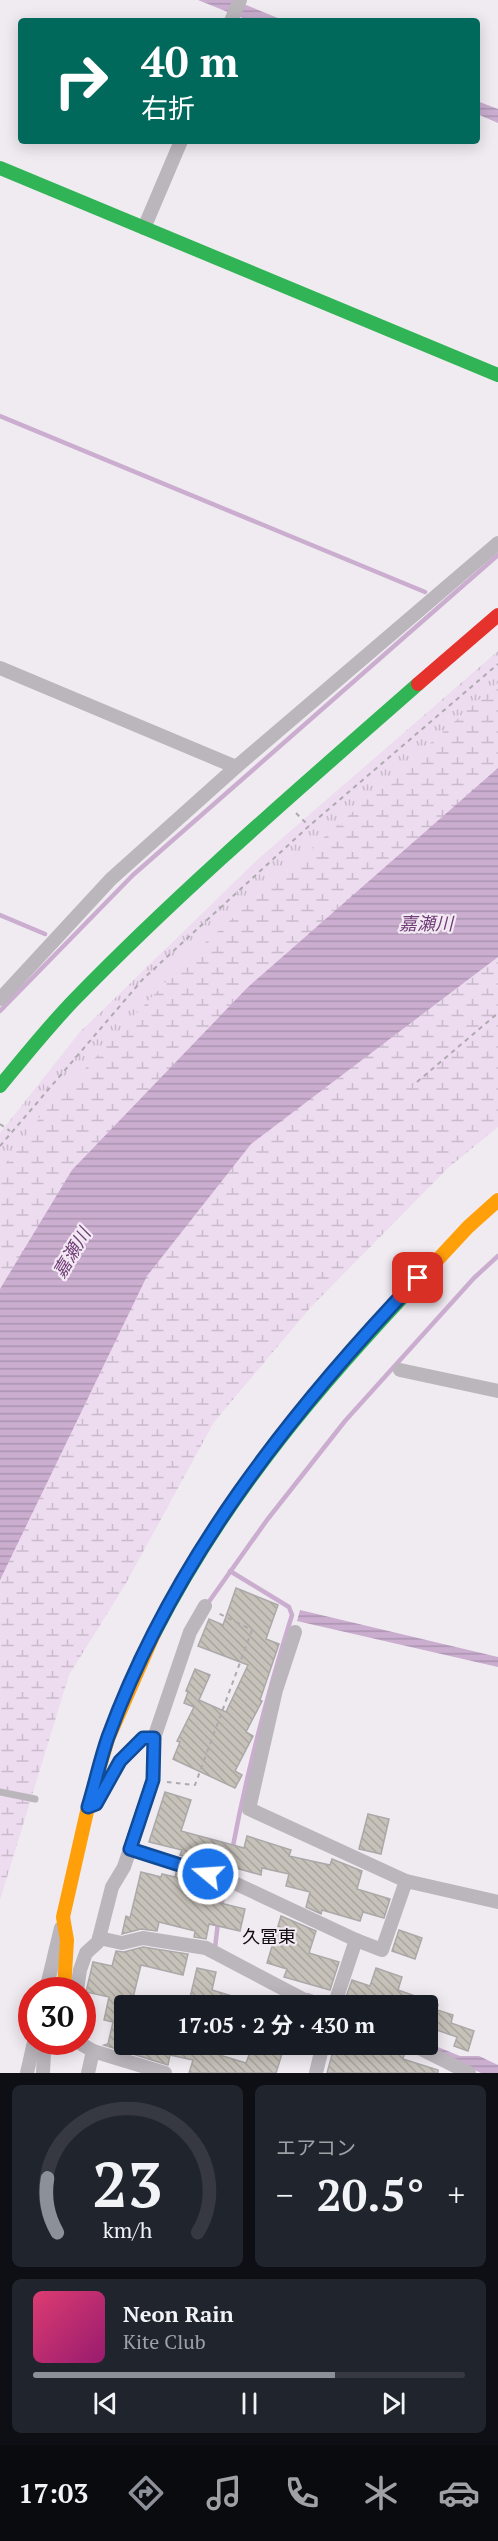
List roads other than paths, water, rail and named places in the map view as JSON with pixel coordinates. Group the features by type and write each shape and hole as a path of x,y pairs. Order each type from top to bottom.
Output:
{"street":[{"path":"233,18 240,0"},
{"path":"144,228 180,144"},
{"path":"0,168 498,375"},
{"path":"0,999 111,879 236,767 498,543"},
{"path":"0,1086 72,1002 165,909 292,793 498,615"},
{"path":"0,668 236,767"},
{"path":"49,1977 88,1807 108,1739 141,1660 172,1599 213,1531 260,1462 353,1349 468,1227 498,1200"},
{"path":"400,1370 498,1391"},
{"path":"79,1977 86,1953 98,1942 112,1887 124,1867 153,1780 154,1738 190,1632 205,1606"},
{"path":"295,1632 276,1690 249,1809 406,1881 498,1902"},
{"path":"88,1807 96,1804 120,1761 143,1738 154,1738"},
{"path":"130,1849 228,1880 382,1950 406,1881"},
{"path":"63,1917 67,1940 65,1977"},
{"path":"99,1938 122,1943 143,1938 206,1948 295,1995"},
{"path":"338,1995 356,1940"},
{"path":"96,2052 165,2073"},
{"path":"27,2073 32,2055"},
{"path":"43,2073 44,2055"},
{"path":"88,2073 92,2055"},
{"path":"316,2073 320,2055"},
{"path":"433,2055 470,2073"}],"lane":[{"path":"0,1792 35,1798"}],"water":[{"path":"198,0 234,0 278,18 243,18"},
{"path":"480,102 498,109 498,123 480,115"},
{"name":"嘉瀬川","path":"498,768 498,957 251,1144 147,1276 0,1580 0,1289 72,1170 247,988"},
{"path":"300,1610 498,1657 498,1667 297,1621"},
{"path":"438,2047 460,2056 479,2056 498,2065 498,2073 481,2073 438,2053"}],"waterway":[{"path":"0,416 425,592"},
{"path":"0,1011 133,875 498,555"},
{"path":"0,915 45,934"},
{"path":"208,1603 267,1520 345,1421 474,1278 498,1256"},
{"path":"230,1571 289,1607 292,1615 259,1732 232,1851"},
{"path":"221,1907 225,1887"},
{"path":"215,1948 218,1922"}],"district":[{"name":"久冨東","path":"269,1937"}]}
